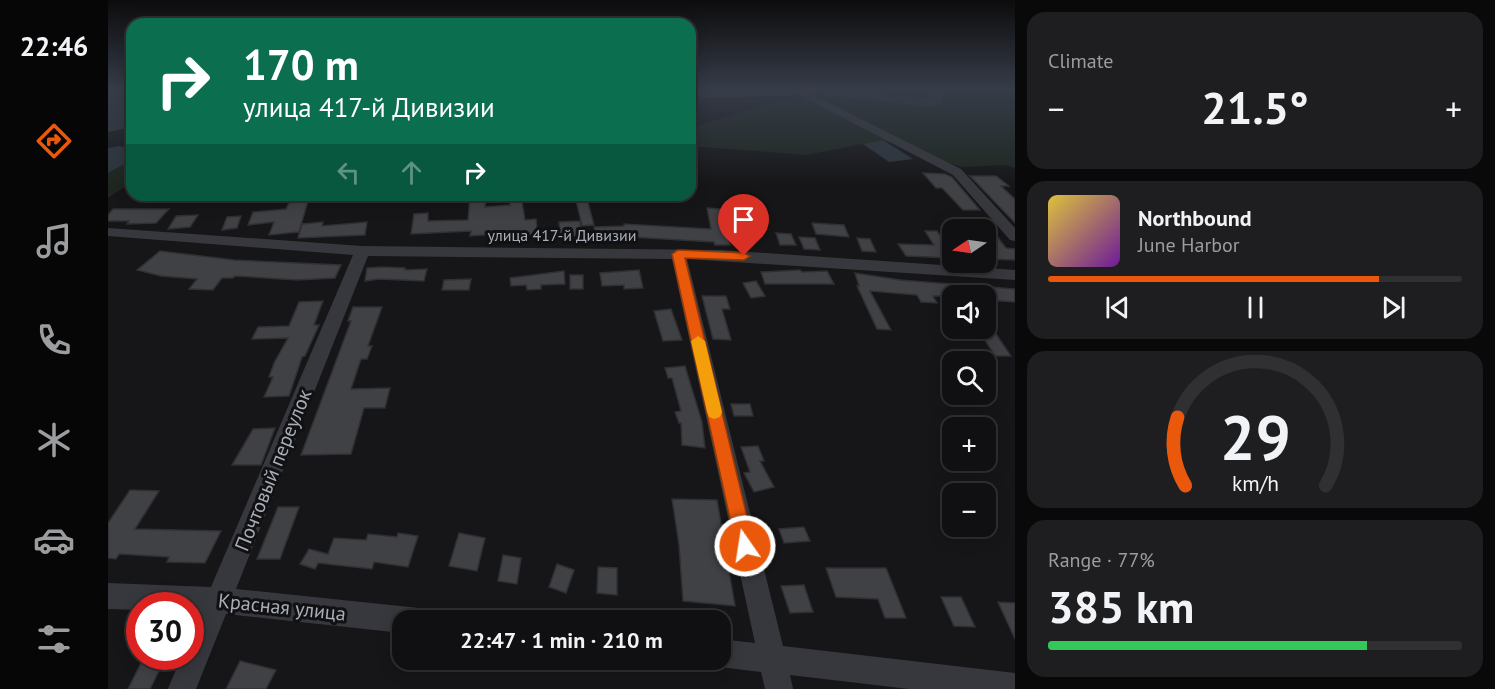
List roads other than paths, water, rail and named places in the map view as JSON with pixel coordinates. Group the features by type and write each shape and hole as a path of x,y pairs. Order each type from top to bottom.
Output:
{"street":[{"path":"855,120 957,172 1015,237"},
{"name":"улица 417-й Дивизии","path":"108,232 362,251 678,254 858,263 1015,275"},
{"name":"Почтовый переулок","path":"182,689 362,251"},
{"path":"678,254 779,689"},
{"name":"Красная улица","path":"108,596 220,600 392,618"},
{"path":"731,654 1015,687"}]}
